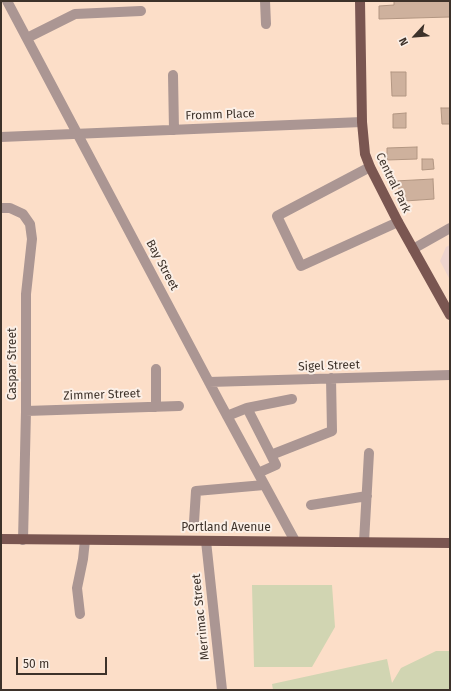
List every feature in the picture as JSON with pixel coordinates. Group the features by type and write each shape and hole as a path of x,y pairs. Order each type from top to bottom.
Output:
{"main road":[{"name":"Central Park","path":"360,1 362,122 365,154 398,222 450,315"},
{"name":"Portland Avenue","path":"1,539 450,543"}],"street":[{"name":"Bay Street","path":"8,1 227,416 295,541"},
{"path":"265,1 266,24"},
{"path":"27,38 75,14 141,11"},
{"path":"173,75 174,130"},
{"name":"Fromm Place","path":"1,137 362,122"},
{"path":"370,167 277,216 300,266 398,222"},
{"name":"Caspar Street","path":"1,208 10,208 23,214 30,224 32,239 26,294 26,411 23,540"},
{"path":"413,249 450,228"},
{"path":"156,369 156,407"},
{"name":"Sigel Street","path":"209,382 450,375"},
{"path":"271,455 332,431 331,378"},
{"path":"227,416 247,408 292,399"},
{"name":"Zimmer Street","path":"26,411 179,406"},
{"path":"247,408 276,465 258,473"},
{"path":"364,542 369,453"},
{"path":"194,522 196,491 264,485"},
{"path":"310,505 367,496"},
{"path":"80,614 77,588 85,540"},
{"name":"Merrimac Street","path":"206,541 222,690"}],"shaded area":[{"path":"450,245 450,280 440,261 446,247"}],"green space":[{"path":"252,585 332,585 335,627 312,667 254,667"},
{"path":"436,651 450,651 450,690 273,690 272,684 387,659 392,683 401,668"}],"building":[{"path":"394,1 450,1 450,17 379,19 379,6 394,5"},
{"path":"391,72 406,72 406,96 392,96"},
{"path":"441,108 450,108 450,124 442,124"},
{"path":"406,113 406,128 393,128 393,114"},
{"path":"417,147 417,159 387,160 387,148"},
{"path":"422,159 433,159 434,169 422,170"},
{"path":"433,179 434,199 405,201 395,181"}]}
